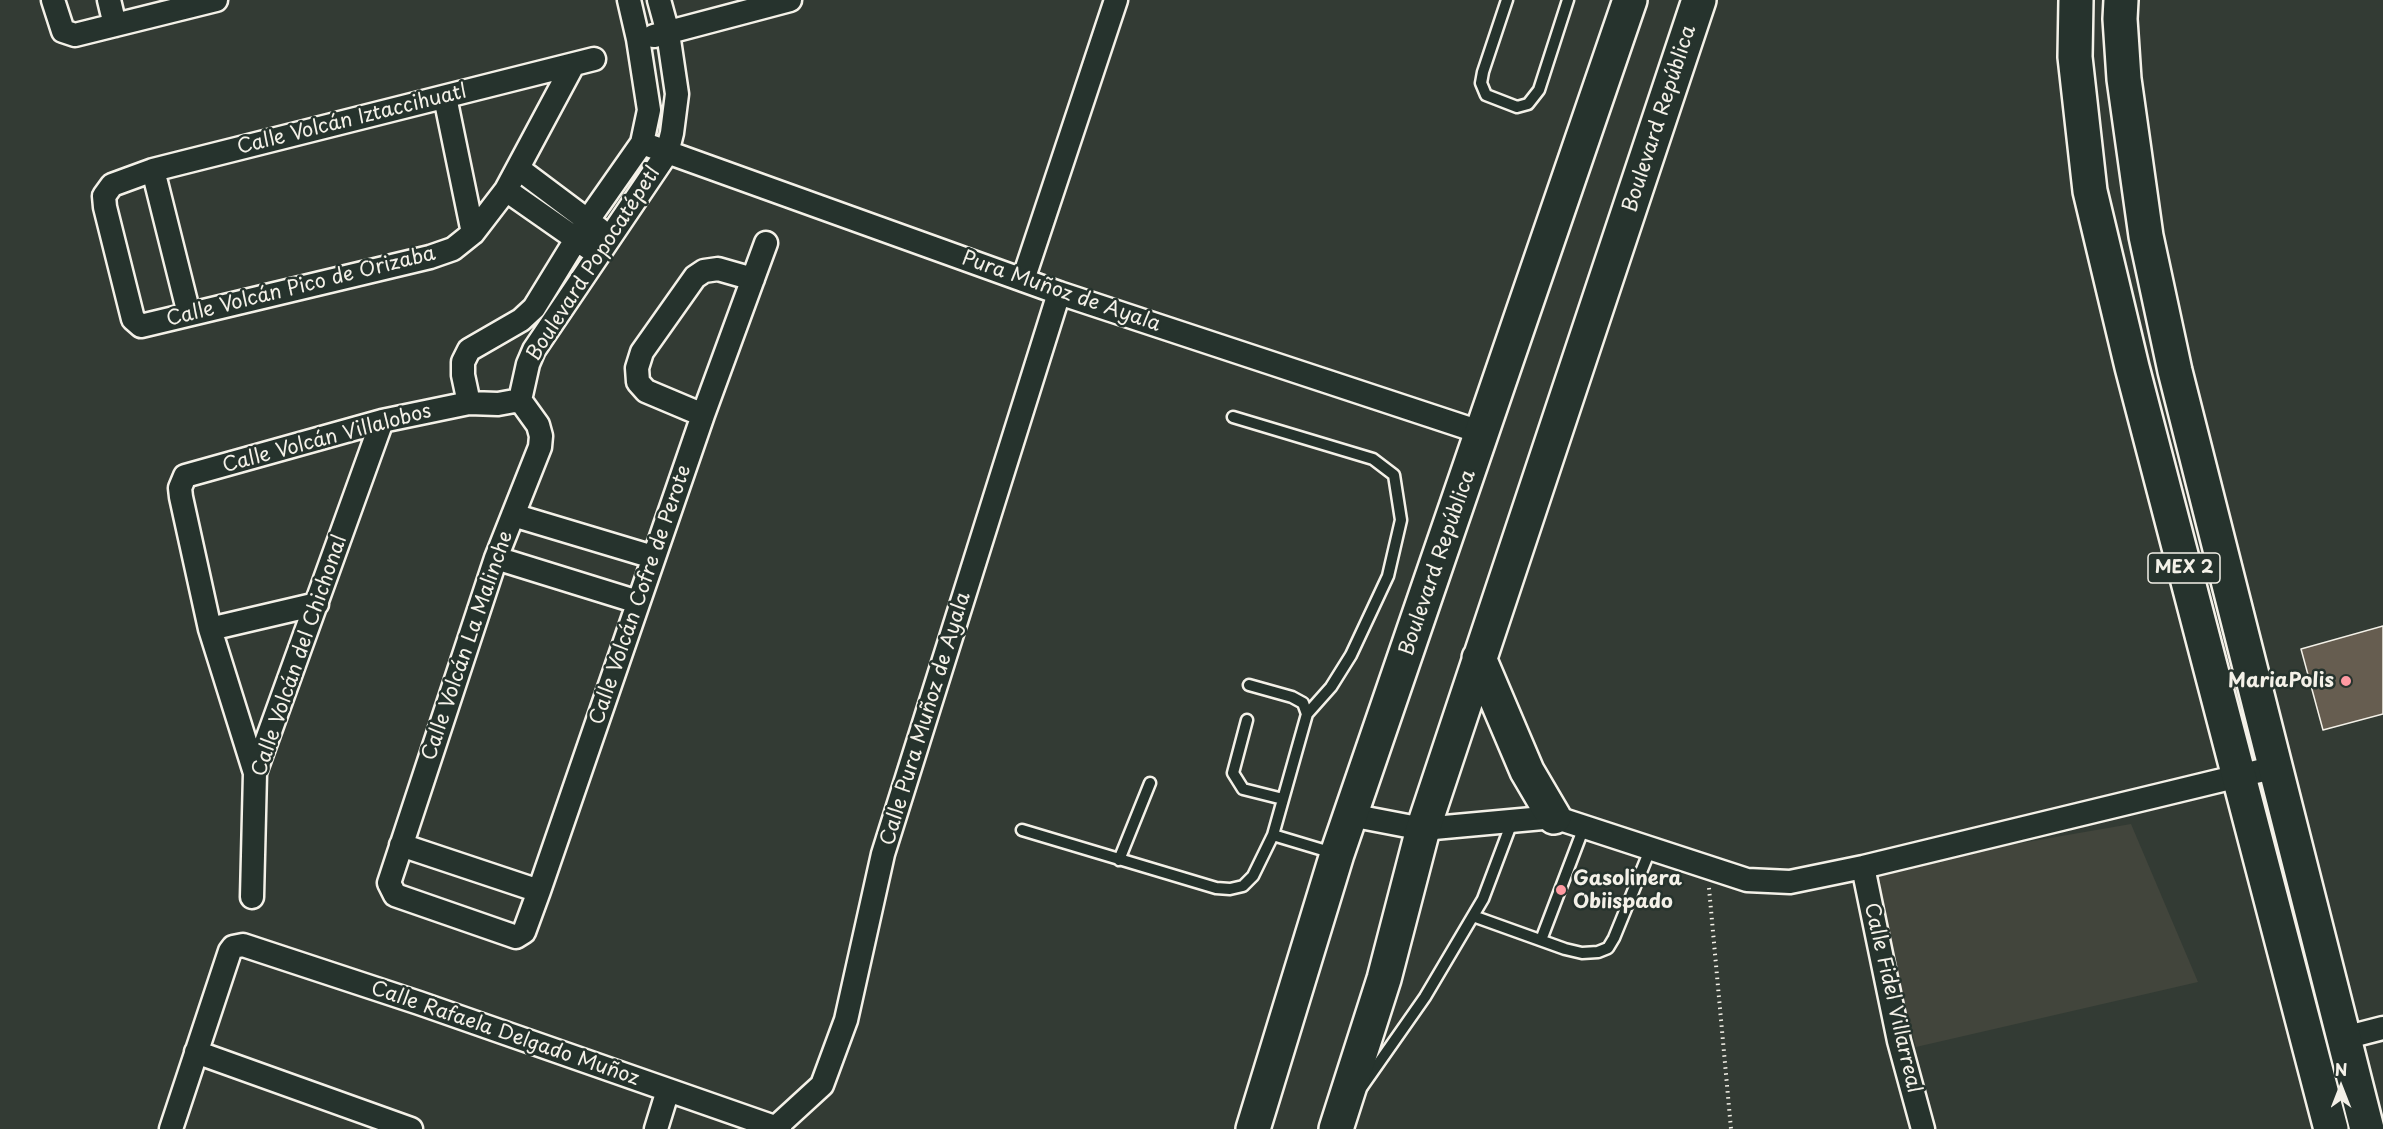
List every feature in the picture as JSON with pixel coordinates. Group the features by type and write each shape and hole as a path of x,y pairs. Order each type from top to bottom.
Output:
{"main road":[{"name":"Boulevard República","path":"1253,1129 1350,815 1630,0"},
{"name":"Boulevard República","path":"1337,1125 1384,979 1423,829 1699,0"},
{"name":"MEX 2","path":"2076,0 2075,57 2090,191 2132,367 2328,1127"},
{"name":"MEX 2","path":"2121,0 2124,79 2146,236 2175,371 2367,1129"},
{"path":"1479,658 1527,771 1569,822"}],"street":[{"path":"53,0 59,25 66,33 75,35 216,0"},
{"path":"109,0 116,25"},
{"name":"Boulevard Popocatépetl","path":"469,403 463,375 463,362 469,350 521,320 534,308 642,143 649,110 638,39 628,0"},
{"name":"Boulevard Popocatépetl","path":"519,400 528,363 534,350 667,153 675,117 677,94 668,33 659,0"},
{"path":"638,39 790,0"},
{"path":"1023,280 1116,0"},
{"name":"Calle Volcán Iztaccihuatl","path":"141,326 133,319 105,207 104,196 112,185 153,170 583,62"},
{"name":"Calle Volcán Pico de Orizaba","path":"141,326 430,257 453,249 473,233 506,190 583,62"},
{"path":"445,97 473,233"},
{"name":"Pura Muñoz de Ayala","path":"642,143 1059,293 1482,433"},
{"path":"519,169 603,246"},
{"path":"153,170 189,314"},
{"path":"506,190 583,230"},
{"name":"Calle Volcán Cofre de Perote","path":"509,937 516,937 524,932 653,557 766,243"},
{"path":"703,415 646,391 638,382 637,368 642,352 694,277 704,271 718,269 753,279"},
{"name":"Calle Pura Muñoz de Ayala","path":"777,1128 822,1085 846,1020 883,854 1059,293"},
{"path":"469,403 498,404 519,400"},
{"name":"Calle Volcán La Malinche","path":"509,937 395,895 388,883 496,558 540,447 541,436 538,425 519,400"},
{"name":"Calle Volcán Villalobos","path":"210,629 181,497 180,488 185,476 382,421 469,403"},
{"name":"Calle Volcán del Chichonal","path":"252,897 255,773 318,604 382,421"},
{"path":"513,514 653,557"},
{"path":"496,558 639,602"},
{"path":"255,773 210,629 318,604"},
{"path":"1350,815 1423,829 1512,822 1569,822 1747,880 1790,882 1863,867 2276,767"},
{"path":"401,844 539,891"},
{"name":"Calle Fidel Villarreal","path":"1863,867 1899,1041 1923,1129"},
{"name":"Calle Rafaela Delgado Muñoz","path":"196,1052 230,951 232,947 243,945 419,1003 777,1128"},
{"path":"2344,1038 2383,1028"},
{"path":"171,1129 196,1052 411,1129"},
{"path":"656,1129 668,1090"}],"lane":[{"path":"1507,0 1482,72 1481,83 1486,95 1516,107 1528,104 1539,90 1568,0"},
{"path":"1022,830 1216,888 1230,889 1243,886 1253,876 1273,835 1307,714 1331,687 1351,655 1388,576 1401,520 1394,475 1373,459 1233,417"},
{"path":"1249,685 1292,697 1302,703 1307,714"},
{"path":"1246,720 1233,773 1244,789 1283,799"},
{"path":"1119,860 1150,783"},
{"path":"1337,1125 1425,997 1483,899 1512,822"},
{"path":"1541,940 1569,822"},
{"path":"1273,835 1337,854"},
{"path":"1473,916 1582,953 1598,952 1608,948 1619,927 1650,850"}],"path":[{"path":"1707,868 1731,1129"}],"shaded area":[{"path":"2131,824 2198,982 1916,1047 1871,869"}],"building":[{"name":"MariaPolis","path":"2383,626 2383,714 2323,730 2301,649"}],"place":[{"name":"MariaPolis","path":"2346,681"},
{"name":"Gasolinera Obiispado","path":"1561,890"}]}
